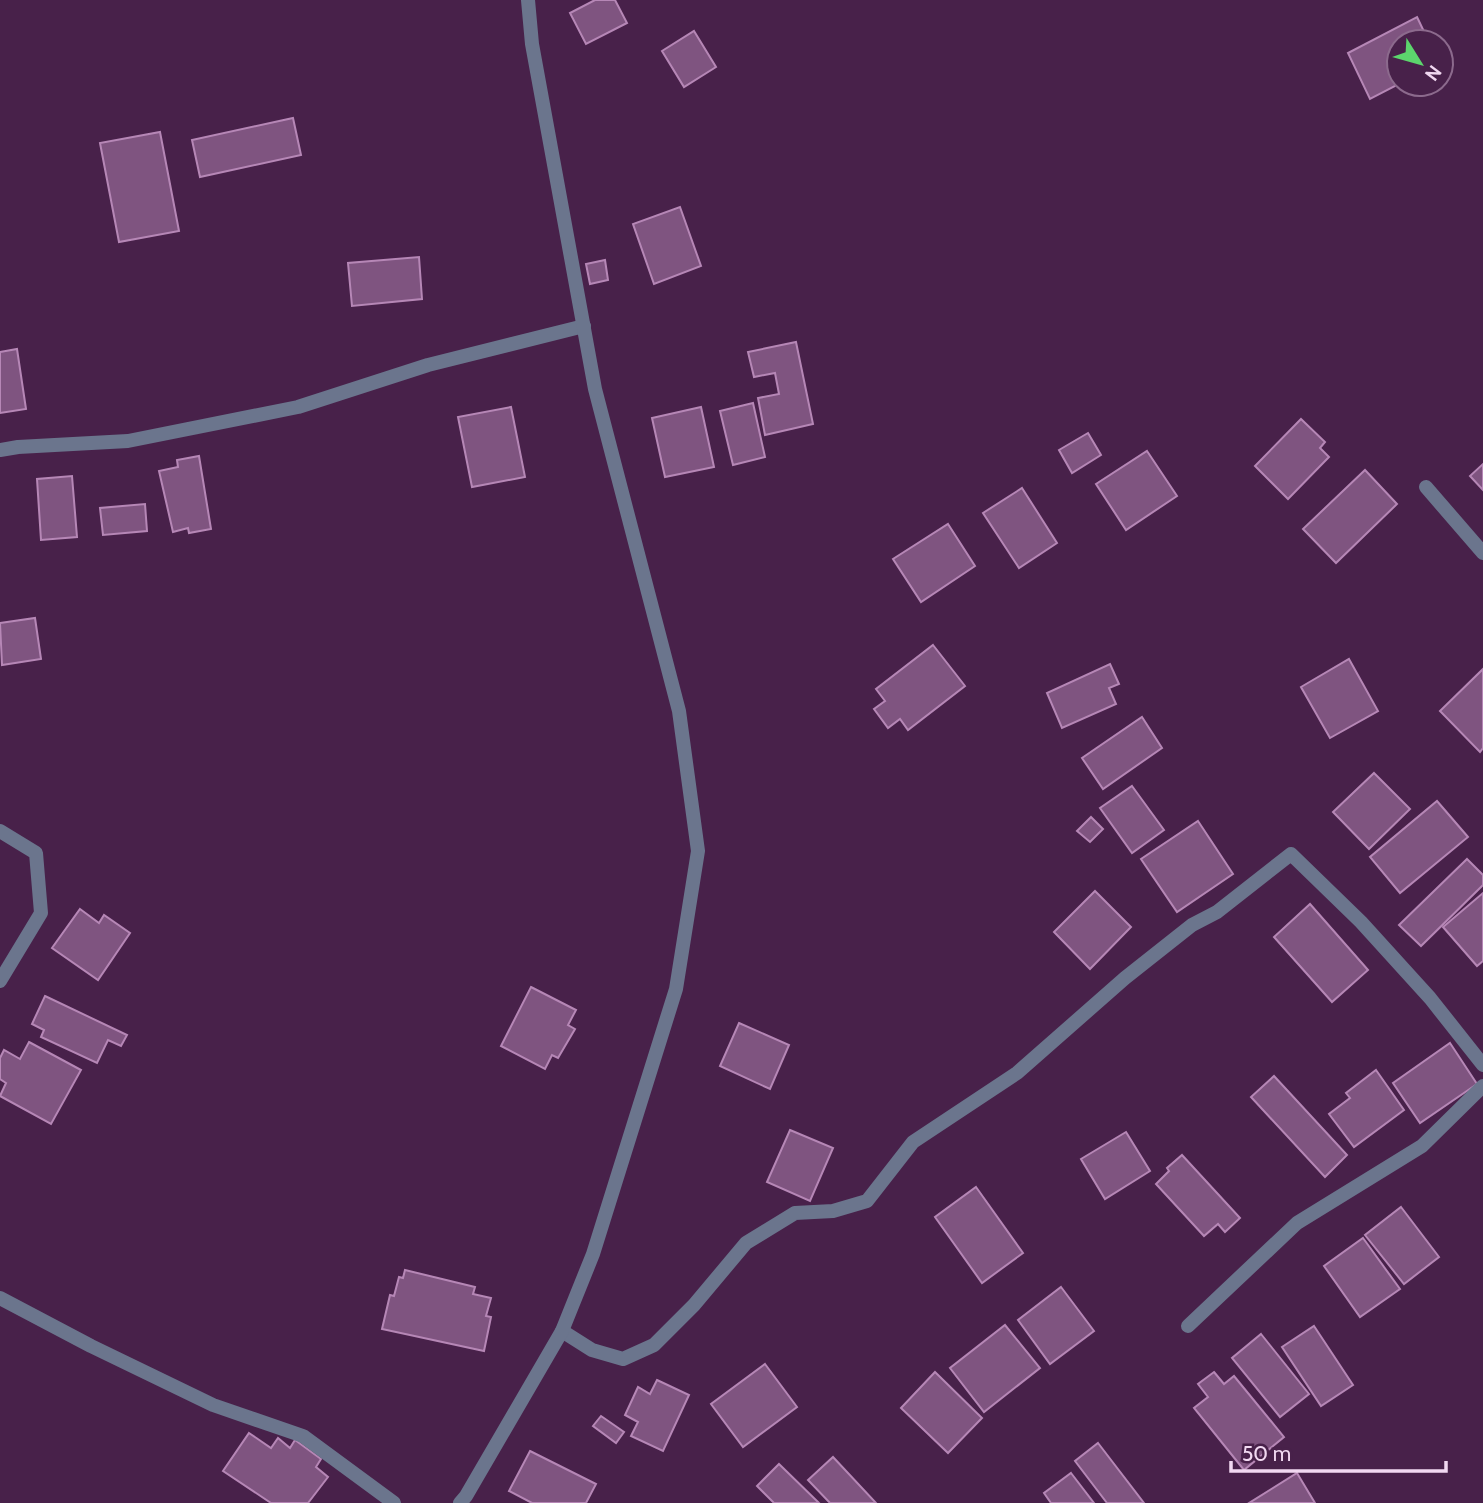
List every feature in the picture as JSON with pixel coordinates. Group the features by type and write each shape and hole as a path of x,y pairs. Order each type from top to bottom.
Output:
{"street":[{"path":"460,1503 562,1331 593,1254 676,989 698,852 679,711 595,389 532,44 528,0"},
{"path":"0,450 128,441 298,407 428,365 584,326"},
{"path":"1426,487 1483,553"},
{"path":"0,831 36,853 41,913 0,981"},
{"path":"562,1331 592,1350 623,1359 654,1345 694,1304 746,1243 794,1213 833,1211 867,1201 913,1142 1017,1073 1125,978 1192,925 1217,912 1292,854 1361,922 1430,998 1483,1065"},
{"path":"1188,1326 1297,1223 1422,1146 1483,1086"},
{"path":"0,1298 213,1405 303,1436 394,1503"}],"building":[{"path":"595,0 615,0 627,23 586,44 570,13"},
{"path":"1417,17 1422,28 1396,28"},
{"path":"694,31 716,67 684,87 662,51"},
{"path":"1385,34 1385,91 1370,99 1348,53"},
{"path":"293,118 301,155 200,177 192,140"},
{"path":"160,132 179,231 119,242 100,143"},
{"path":"680,207 701,266 654,284 633,224"},
{"path":"419,257 422,299 352,306 348,263"},
{"path":"605,260 608,280 590,284 586,264"},
{"path":"796,342 813,424 765,435 758,398 779,394 775,373 754,377 748,352"},
{"path":"17,349 26,409 0,413 0,352"},
{"path":"753,403 765,457 733,465 720,411"},
{"path":"511,407 525,477 472,487 458,417"},
{"path":"701,407 714,467 665,477 652,418"},
{"path":"1301,419 1325,442 1320,448 1329,457 1288,499 1255,466"},
{"path":"1088,433 1101,455 1072,473 1059,450"},
{"path":"1147,451 1177,496 1126,530 1096,484"},
{"path":"199,456 211,529 189,533 188,528 173,532 159,471 178,467 177,460"},
{"path":"1483,464 1483,490 1470,476"},
{"path":"1365,470 1397,504 1336,563 1303,529"},
{"path":"72,476 77,537 41,540 37,479"},
{"path":"1022,488 1057,543 1019,568 983,513"},
{"path":"145,504 147,531 103,535 100,508"},
{"path":"948,524 975,566 921,602 893,559"},
{"path":"35,618 41,659 2,665 0,623"},
{"path":"933,645 965,686 908,730 900,719 888,728 874,709 885,701 876,689"},
{"path":"1349,659 1378,711 1330,738 1301,687"},
{"path":"1110,664 1119,684 1109,688 1116,704 1062,728 1047,693"},
{"path":"1483,669 1483,748 1480,752 1440,711"},
{"path":"1142,717 1162,748 1103,789 1082,758"},
{"path":"1374,773 1410,809 1369,849 1333,812"},
{"path":"1132,786 1164,830 1132,853 1100,808"},
{"path":"1437,801 1468,837 1400,893 1370,857"},
{"path":"1091,817 1103,829 1090,842 1077,831"},
{"path":"1198,821 1233,874 1177,912 1141,859"},
{"path":"1467,859 1483,875 1483,885 1421,946 1399,925"},
{"path":"1095,891 1131,927 1090,969 1054,932"},
{"path":"1483,893 1483,961 1477,966 1443,927"},
{"path":"1310,904 1368,970 1332,1002 1274,937"},
{"path":"80,909 99,923 104,915 130,933 98,980 52,948"},
{"path":"531,987 576,1010 568,1025 575,1029 558,1058 552,1055 545,1069 501,1046"},
{"path":"45,996 127,1035 121,1046 108,1040 97,1063 41,1037 44,1030 32,1024"},
{"path":"739,1023 789,1045 770,1089 720,1066"},
{"path":"29,1042 81,1070 51,1124 0,1096 6,1083 0,1079 0,1058 4,1050 20,1059"},
{"path":"1450,1043 1477,1084 1420,1123 1393,1083"},
{"path":"1376,1070 1404,1110 1354,1147 1329,1114 1350,1098 1346,1093"},
{"path":"1274,1076 1347,1155 1325,1177 1251,1097"},
{"path":"790,1130 833,1148 810,1201 767,1182"},
{"path":"1126,1132 1150,1171 1105,1199 1081,1159"},
{"path":"1182,1155 1240,1218 1225,1232 1218,1224 1204,1236 1156,1184 1169,1171 1167,1168"},
{"path":"976,1187 1023,1253 982,1283 935,1217"},
{"path":"1401,1207 1439,1257 1404,1284 1365,1235"},
{"path":"1363,1238 1400,1289 1360,1317 1324,1266"},
{"path":"405,1270 475,1287 473,1294 491,1298 486,1316 491,1317 484,1351 382,1329 390,1295 394,1296 399,1277 403,1278"},
{"path":"1061,1287 1094,1331 1050,1364 1018,1320"},
{"path":"1005,1325 1040,1368 984,1412 950,1368"},
{"path":"1314,1326 1353,1385 1321,1406 1282,1347"},
{"path":"1261,1334 1309,1394 1280,1417 1232,1358"},
{"path":"765,1364 797,1407 743,1447 711,1404"},
{"path":"935,1372 982,1418 948,1453 901,1408"},
{"path":"1214,1372 1224,1384 1234,1376 1284,1437 1244,1470 1194,1408 1208,1397 1198,1384"},
{"path":"657,1380 689,1395 663,1451 631,1436 638,1422 625,1415 638,1387 650,1394"},
{"path":"601,1416 624,1432 616,1443 593,1426"},
{"path":"249,1433 271,1448 278,1438 290,1448 295,1440 321,1459 316,1467 328,1477 308,1503 271,1503 223,1471"},
{"path":"1098,1443 1144,1503 1107,1503 1075,1461"},
{"path":"530,1451 596,1484 586,1503 532,1503 509,1491"},
{"path":"833,1457 876,1503 830,1503 808,1480"},
{"path":"779,1464 819,1503 774,1503 757,1486"},
{"path":"1071,1473 1094,1503 1051,1503 1044,1493"},
{"path":"1297,1473 1315,1503 1249,1503"}]}
